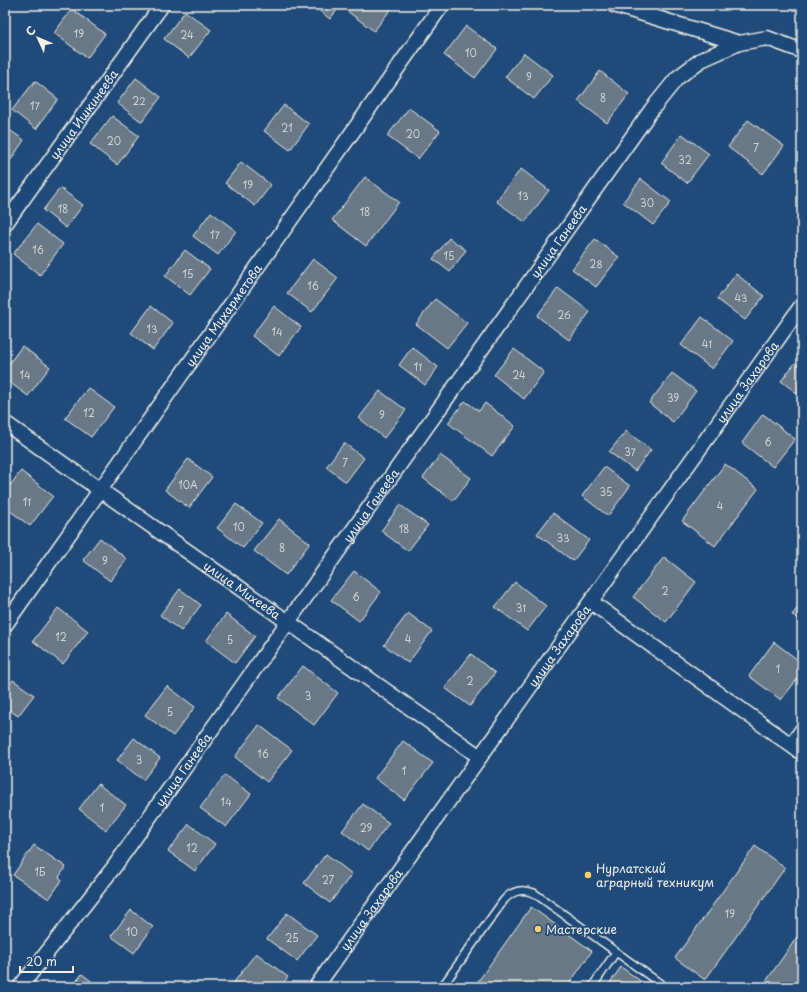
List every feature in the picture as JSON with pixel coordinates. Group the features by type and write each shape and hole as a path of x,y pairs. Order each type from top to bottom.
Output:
{"street":[{"name":"улица Ишкинеева","path":"5,224 162,5"},
{"name":"улица Мухарметова","path":"5,624 442,5"},
{"path":"614,5 739,43 767,38 802,51"},
{"name":"улица Ганеева","path":"20,987 114,867 652,109 677,78 695,64 739,43"},
{"name":"улица Захарова","path":"316,987 802,305"},
{"name":"улица Михеева","path":"5,423 480,757"},
{"path":"591,602 797,749 802,730"}],"lane":[{"path":"442,987 504,900 516,891 528,891 534,894 665,987"},
{"path":"592,987 616,952"}],"building":[{"path":"312,5 341,5 330,19"},
{"path":"352,5 394,5 374,31 347,11"},
{"path":"72,9 105,34 87,58 54,33"},
{"path":"185,11 211,30 189,58 164,39"},
{"path":"466,26 497,49 475,78 444,55"},
{"path":"524,53 553,75 534,99 505,77"},
{"path":"600,71 629,94 607,123 578,101"},
{"path":"136,78 161,97 142,122 117,103"},
{"path":"35,81 58,99 36,129 12,110"},
{"path":"284,105 309,124 290,150 264,131"},
{"path":"409,108 440,131 418,159 387,136"},
{"path":"112,116 139,136 117,165 90,144"},
{"path":"748,120 784,146 763,174 728,147"},
{"path":"5,127 24,140 8,164 5,161"},
{"path":"682,134 709,154 687,183 661,163"},
{"path":"241,162 271,185 255,206 225,183"},
{"path":"521,169 549,190 525,222 496,201"},
{"path":"365,177 399,202 366,246 332,220"},
{"path":"641,179 671,202 653,225 623,202"},
{"path":"60,188 83,205 66,228 43,210"},
{"path":"211,212 236,231 218,255 193,236"},
{"path":"37,224 63,244 40,275 13,254"},
{"path":"449,238 466,250 450,272 433,259"},
{"path":"595,239 619,257 596,287 572,269"},
{"path":"185,250 210,269 190,295 165,276"},
{"path":"313,259 338,278 312,312 287,293"},
{"path":"736,274 764,296 745,320 717,299"},
{"path":"558,288 590,312 569,340 537,316"},
{"path":"435,299 467,323 447,348 416,324"},
{"path":"151,306 173,323 153,350 131,333"},
{"path":"274,306 301,327 279,356 252,336"},
{"path":"702,317 733,341 712,369 681,345"},
{"path":"22,346 50,367 28,396 5,379 5,369"},
{"path":"412,347 438,367 425,385 399,365"},
{"path":"514,349 544,372 524,399 494,375"},
{"path":"795,363 802,368 802,397 781,381"},
{"path":"672,373 696,391 673,422 649,403"},
{"path":"88,388 114,407 91,437 65,418"},
{"path":"380,391 406,410 384,438 359,418"},
{"path":"465,401 479,411 485,403 515,426 492,456 448,423"},
{"path":"763,414 795,439 773,467 742,443"},
{"path":"626,431 651,450 635,471 609,452"},
{"path":"344,443 364,458 346,482 326,467"},
{"path":"440,455 471,478 453,501 423,478"},
{"path":"188,459 212,477 189,508 165,490"},
{"path":"725,464 758,489 715,546 682,521"},
{"path":"604,467 630,486 608,516 582,496"},
{"path":"21,471 53,496 30,526 5,507 5,492"},
{"path":"236,504 262,523 243,548 217,528"},
{"path":"400,505 428,525 408,551 381,531"},
{"path":"553,513 589,540 573,561 537,534"},
{"path":"279,519 310,543 286,575 254,551"},
{"path":"100,538 127,559 110,581 83,560"},
{"path":"664,557 696,582 666,622 633,597"},
{"path":"354,571 381,592 359,621 331,600"},
{"path":"515,582 546,606 527,631 495,607"},
{"path":"180,589 201,605 181,631 160,615"},
{"path":"802,602 802,622 792,615"},
{"path":"58,608 88,631 63,664 33,641"},
{"path":"408,613 432,631 408,663 384,645"},
{"path":"226,614 255,636 235,663 206,641"},
{"path":"774,642 802,663 802,673 781,700 749,676"},
{"path":"471,654 495,673 470,706 445,688"},
{"path":"303,666 338,693 314,725 278,698"},
{"path":"13,680 34,695 18,716 5,707 5,688 6,689"},
{"path":"167,686 195,707 173,736 145,715"},
{"path":"259,725 292,750 267,782 235,757"},
{"path":"134,738 160,758 143,780 117,760"},
{"path":"403,741 433,763 404,800 375,778"},
{"path":"225,775 251,794 226,827 200,808"},
{"path":"98,784 126,805 106,830 79,809"},
{"path":"363,804 389,823 368,851 342,831"},
{"path":"189,824 215,844 195,871 168,851"},
{"path":"34,845 66,867 59,877 62,880 49,899 13,875"},
{"path":"755,846 785,868 705,980 675,958"},
{"path":"326,854 352,874 330,903 304,883"},
{"name":"Мастерские","path":"531,907 592,951 567,987 474,987"},
{"path":"131,910 153,927 134,953 111,936"},
{"path":"287,913 317,935 297,961 267,939"},
{"path":"802,930 802,987 762,987"},
{"path":"256,953 288,977 280,987 235,987 232,985"},
{"path":"621,967 649,987 607,987"},
{"path":"82,974 99,987 72,987"}],"place":[{"name":"Нурлатский аграрный техникум","path":"588,875"},
{"name":"Мастерские","path":"538,929"}]}
